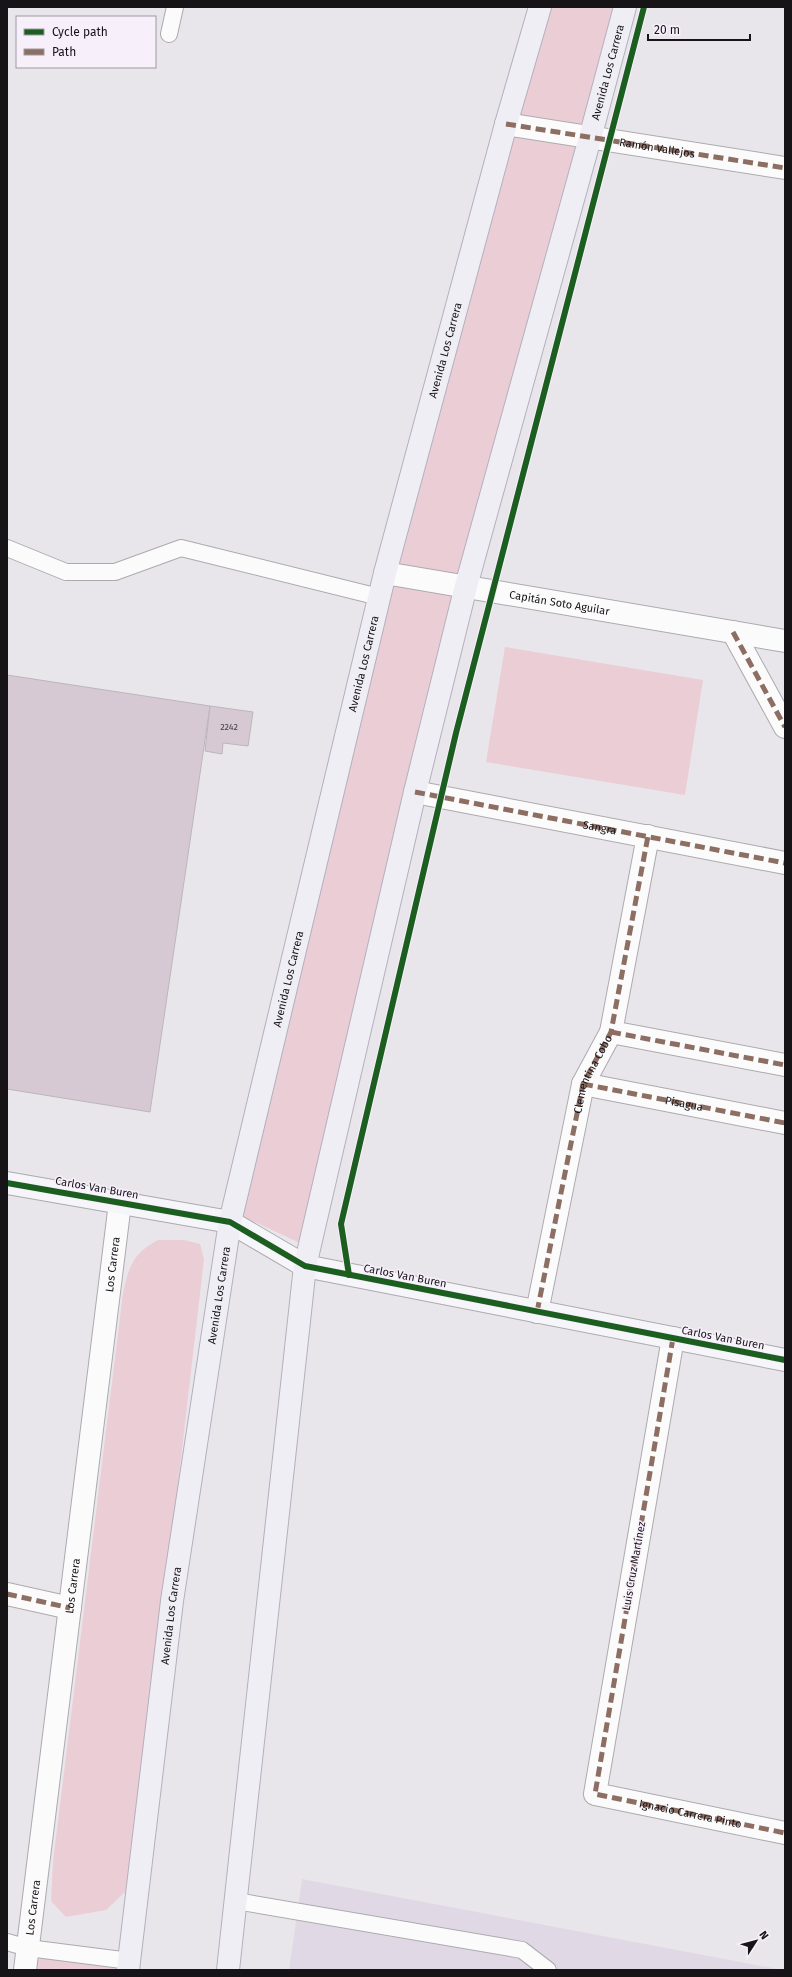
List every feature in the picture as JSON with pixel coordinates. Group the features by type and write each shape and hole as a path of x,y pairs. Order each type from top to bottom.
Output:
{"main road":[{"name":"Avenida Los Carrera","path":"129,1966 172,1601 230,1222 379,597 538,7"},
{"name":"Avenida Los Carrera","path":"228,1970 305,1266 415,792 466,586 590,138 624,7"}],"street":[{"name":"Ramón Vallejos","path":"506,124 785,168"},
{"name":"Capitán Soto Aguilar","path":"385,574 466,586 785,641"},
{"path":"733,632 785,727"},
{"name":"Sangra","path":"415,792 785,862"},
{"name":"Clementina Cobo","path":"537,1312 583,1084 611,1032 648,836"},
{"path":"611,1032 785,1065"},
{"name":"Pisagua","path":"583,1084 785,1123"},
{"name":"Carlos Van Buren","path":"7,1182 230,1222 305,1266 785,1360"},
{"name":"Los Carrera","path":"25,1970 120,1202"},
{"name":"Luis Cruz Martínez","path":"595,1794 673,1338"},
{"path":"7,1594 70,1608"},
{"name":"Ignacio Carrera Pinto","path":"595,1794 785,1834"}],"lane":[{"path":"169,34 175,7"},
{"path":"7,548 66,572 115,572 181,548 379,597"},
{"path":"236,1901 522,1950 548,1970"},
{"path":"7,1942 28,1948 129,1966"}],"shaded area":[{"path":"551,7 614,7 302,1244 242,1216 389,599 515,127"},
{"path":"505,647 703,680 685,795 486,762"},
{"path":"158,1240 184,1240 200,1244 204,1259 138,1830 125,1892 106,1910 66,1917 51,1901 53,1862 123,1293 127,1275 133,1261 143,1250"},
{"path":"302,1879 783,1970 289,1970"},
{"path":"56,1952 104,1958 115,1967 114,1970 36,1970 38,1960"}],"building":[{"path":"7,675 210,706 150,1112 7,1089"},
{"path":"210,706 253,712 248,746 223,743 222,754 205,751"}],"marked path":[{"path":"506,124 785,168"},
{"path":"733,632 785,727"},
{"path":"415,792 785,863"},
{"path":"537,1312 583,1084 611,1032 648,836"},
{"path":"611,1032 785,1065"},
{"path":"583,1084 785,1123"},
{"path":"673,1338 595,1794 785,1833"},
{"path":"7,1594 70,1608"}],"cycle path":[{"path":"349,1275 341,1224 456,733 644,7"},
{"path":"7,1183 230,1222 305,1266 785,1360"}]}
